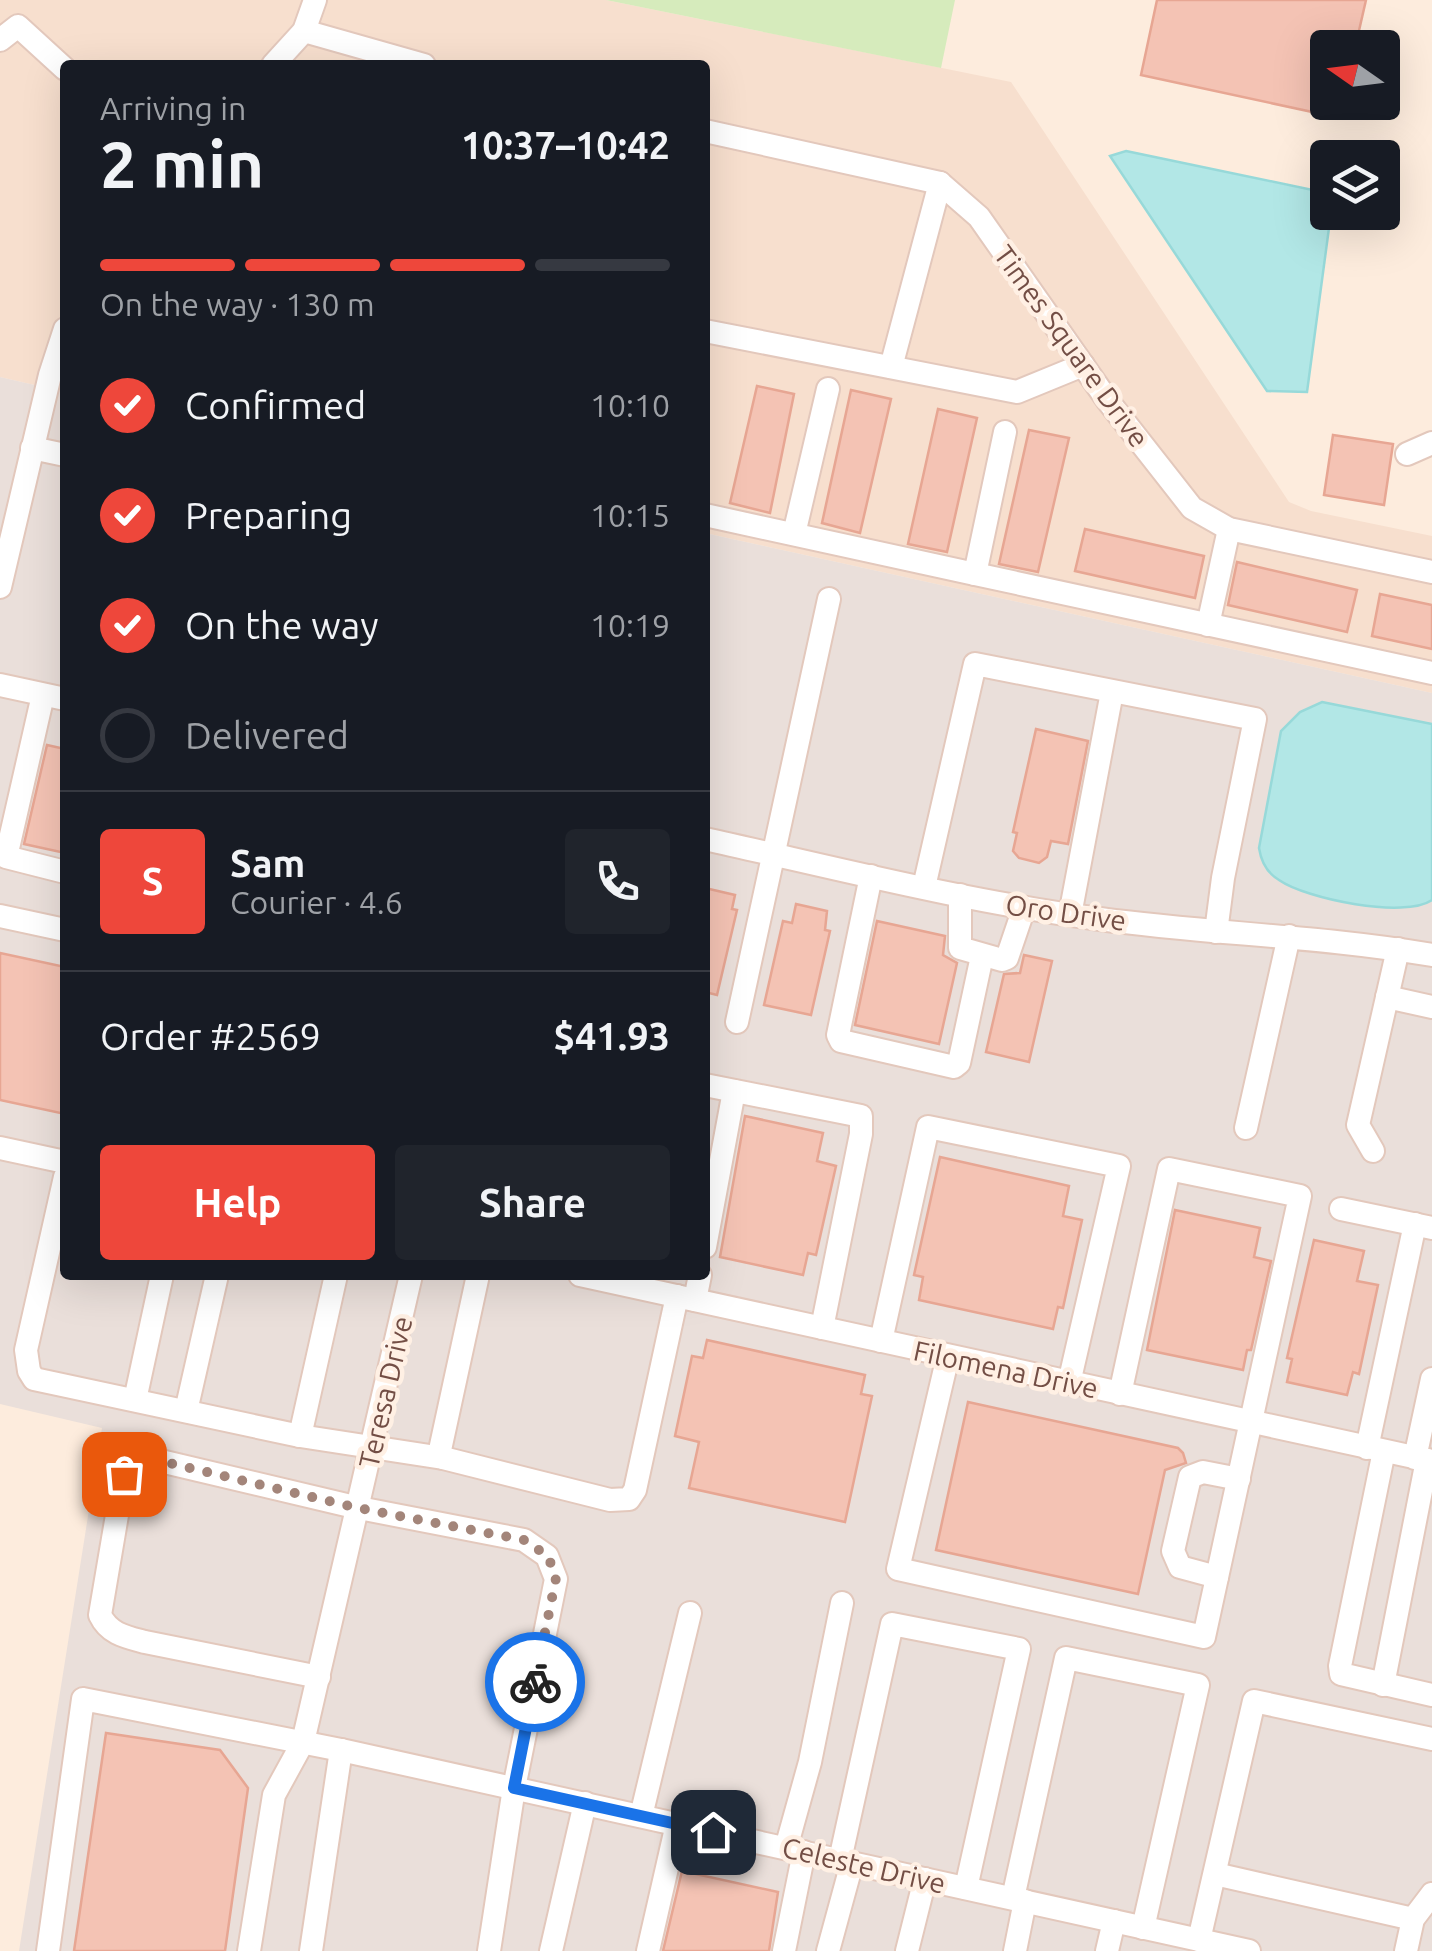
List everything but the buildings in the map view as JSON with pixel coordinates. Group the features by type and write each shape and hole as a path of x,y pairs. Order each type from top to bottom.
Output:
{"street":[{"path":"278,60 304,31 315,0"},
{"path":"0,40 18,26 60,64"},
{"path":"304,31 406,60"},
{"name":"Times Square Drive","path":"710,131 940,183 979,217 1083,365 1192,508 1229,529 1432,572"},
{"path":"890,368 940,183"},
{"path":"710,331 1017,392 1083,365"},
{"path":"0,587 32,448 58,377"},
{"path":"794,534 828,389"},
{"path":"974,574 1005,432"},
{"path":"1408,454 1432,443"},
{"path":"32,448 60,453"},
{"path":"710,516 1432,674"},
{"path":"1208,625 1229,529"},
{"path":"738,1022 829,599"},
{"path":"924,887 975,664 1255,719 1216,932"},
{"path":"0,685 54,697 6,857 60,871"},
{"path":"1070,915 1112,692"},
{"name":"Oro Drive","path":"710,840 1024,908 1432,955"},
{"path":"871,876 838,1035 841,1040 958,1064 982,956"},
{"path":"960,895 960,948 982,956 1007,958 1024,908"},
{"path":"0,916 60,929"},
{"path":"1246,1128 1289,936"},
{"path":"1373,1152 1358,1125 1398,949"},
{"path":"1387,998 1432,1008"},
{"path":"710,1086 855,1114 863,1121 822,1328"},
{"path":"710,1220 734,1091"},
{"path":"881,1341 928,1127 1119,1166 1069,1383"},
{"path":"0,1148 60,1161"},
{"path":"948,1356 898,1569 1204,1637 1300,1196 1169,1169 1120,1394"},
{"path":"60,1200 26,1350 34,1379 300,1436 443,1458 610,1500 629,1499 635,1490 686,1298 697,1280"},
{"path":"1341,1209 1424,1226 1375,1449 1341,1674 1432,1694"},
{"path":"135,1400 161,1280"},
{"path":"186,1412 216,1280"},
{"path":"300,1436 335,1280"},
{"name":"Teresa Drive","path":"249,1951 274,1794 303,1742 410,1280"},
{"path":"443,1458 440,1450 477,1280"},
{"name":"Filomena Drive","path":"640,1282 686,1298 1425,1460"},
{"path":"1383,1684 1425,1460 1432,1379"},
{"path":"318,1676 145,1642 104,1626 100,1616 124,1474 140,1460 152,1459 358,1508 524,1540 548,1556 556,1578 514,1788 488,1951"},
{"path":"1217,1577 1180,1567 1172,1551 1190,1477 1203,1472 1238,1479"},
{"path":"784,1951 795,1850 842,1603"},
{"path":"642,1816 690,1613"},
{"path":"828,1951 892,1624 1018,1649 966,1888"},
{"path":"1014,1951 1019,1900 1066,1658 1198,1686 1142,1928"},
{"name":"Celeste Drive","path":"48,1951 83,1699 341,1750 1248,1951"},
{"path":"1200,1940 1254,1701 1432,1738"},
{"path":"311,1951 341,1750"},
{"path":"551,1951 586,1804"},
{"path":"648,1951 676,1824"},
{"path":"1215,1874 1413,1919"},
{"path":"907,1951 925,1879"},
{"path":"1406,1951 1413,1919 1432,1894"},
{"path":"1107,1951 1114,1921"}],"shaded area":[{"path":"0,0 606,0 1011,82 1289,502 1311,511 1432,536 1432,693 710,534 710,60 60,60 60,391 0,377"},
{"path":"0,377 60,391 60,1280 710,1280 710,534 1432,693 1432,1951 19,1951 102,1428 0,1404"}],"green space":[{"path":"606,0 955,0 941,68"}],"water":[{"path":"1126,151 1310,189 1310,230 1329,230 1307,392 1267,391 1110,156"},
{"path":"1322,702 1432,724 1432,900 1400,908 1332,900 1292,887 1265,866 1259,848 1281,731 1300,712"}],"way so far":[{"path":"124,1474 132,1464 152,1459 358,1508 524,1540 548,1556 556,1578 535,1682"}],"route":[{"path":"535,1682 514,1788 713,1832"}]}
